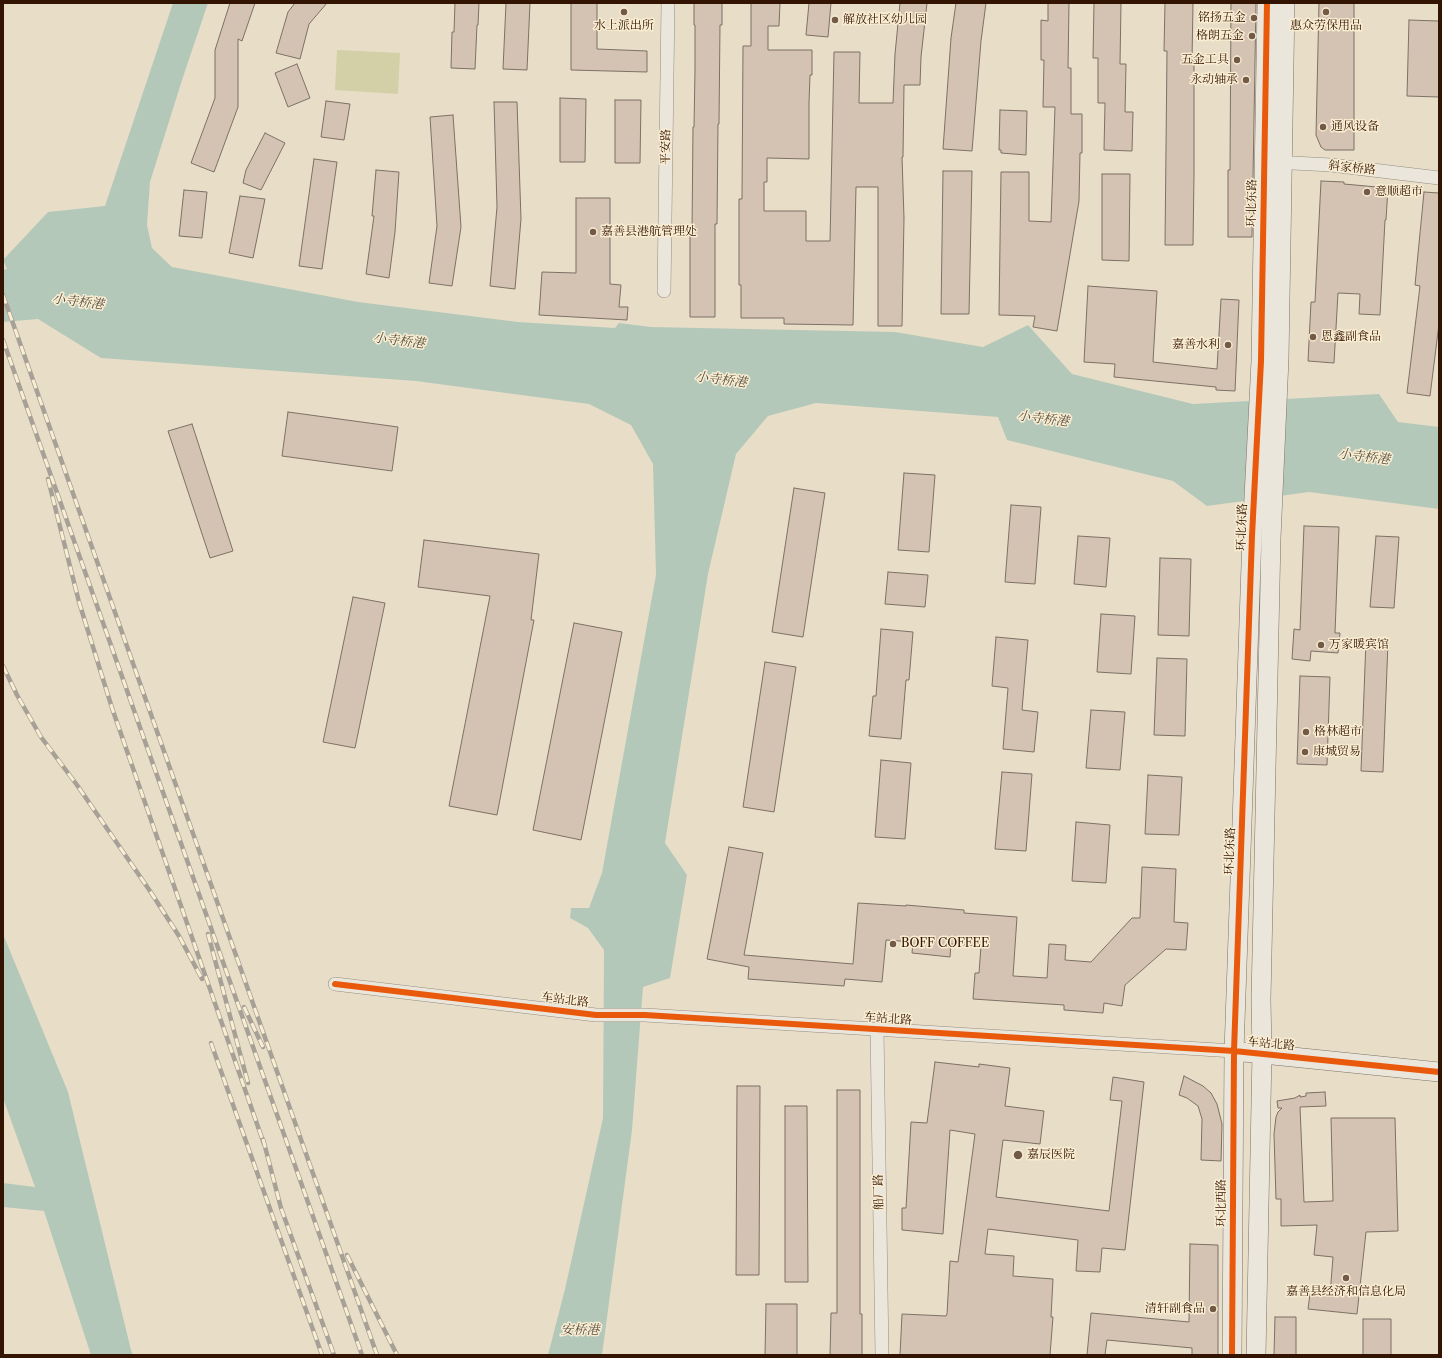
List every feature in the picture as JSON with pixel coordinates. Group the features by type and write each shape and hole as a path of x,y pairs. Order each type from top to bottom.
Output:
{"street":[{"name":"平安路","path":"664,291 668,3"},
{"name":"环北东路","path":"1262,1053 1261,998 1271,538 1270,360 1273,162 1267,3"},
{"name":"环北东路","path":"1273,162 1285,3"},
{"name":"斜家桥路","path":"1273,162 1332,165 1439,178"},
{"name":"环北东路","path":"1234,1052 1252,536 1270,360"},
{"name":"车站北路","path":"335,984 596,1015 645,1015 1262,1053 1439,1072"},
{"name":"船厂路","path":"877,1029 882,1355"},
{"name":"环北西路","path":"1232,1355 1234,1052"},
{"path":"1256,1355 1262,1053"}],"shaded area":[{"path":"337,50 400,53 398,94 335,90"}],"water":[{"path":"173,3 208,3 150,182 147,225 152,248 172,267 358,302 518,322 615,328 619,323 651,327 895,332 983,347 1028,325 1072,374 1193,404 1379,394 1398,422 1439,427 1439,509 1309,492 1207,506 1173,481 1007,440 998,417 816,403 768,416 736,454 708,574 665,843 687,875 670,978 643,987 632,1130 602,1355 548,1355 565,1289 603,1118 604,950 588,928 570,918 571,908 589,908 602,873 656,575 653,464 631,425 589,404 416,381 101,358 38,319 3,322 3,270 7,269 3,260 48,212 105,206"},
{"path":"3,934 68,1092 133,1355 91,1355 44,1211 3,1207 3,1183 35,1187 3,1098"}],"building":[{"path":"230,3 255,3 242,41 238,39 238,107 214,172 191,163 215,98 215,50"},
{"path":"295,3 327,3 309,24 300,59 276,53 288,12"},
{"path":"455,3 479,3 475,69 451,68 452,32 454,32"},
{"path":"506,3 530,3 527,70 503,69"},
{"path":"571,3 597,3 597,49 647,51 647,72 571,70"},
{"path":"694,3 722,3 722,25 720,25 717,224 715,224 715,317 690,317 690,231 692,231 695,70"},
{"path":"751,3 780,3 779,26 768,26 768,50 812,50 812,75 810,75 809,103 809,159 767,158 767,182 764,182 764,211 806,211 806,241 830,241 834,52 860,52 859,103 893,103 895,54 900,3 927,3 921,57 920,85 904,85 902,157 904,218 902,326 878,326 878,187 856,187 853,325 784,324 784,318 741,318 741,285 739,285 739,199 742,199 743,46 751,46"},
{"path":"809,3 831,3 828,37 806,35"},
{"path":"956,3 986,3 981,41 972,151 943,149 951,38"},
{"path":"1048,3 1069,3 1068,68 1071,68 1071,114 1082,114 1082,153 1080,153 1079,201 1057,331 1033,327 1035,316 999,315 1001,172 1029,172 1029,221 1051,222 1055,107 1043,107 1044,60 1041,60 1041,20 1048,21"},
{"path":"1094,3 1121,3 1120,64 1126,64 1125,112 1133,112 1132,151 1104,150 1105,103 1098,103 1098,58 1093,58"},
{"path":"1165,3 1193,3 1193,245 1165,245 1167,51 1164,51"},
{"path":"1231,3 1256,3 1252,237 1228,237"},
{"path":"1319,3 1354,3 1354,150 1325,150 1321,147 1316,135"},
{"path":"1409,20 1439,21 1439,97 1407,96"},
{"path":"297,64 310,98 288,107 275,73"},
{"path":"560,98 586,99 585,162 560,162"},
{"path":"615,100 641,100 640,163 615,163"},
{"path":"326,101 350,104 344,140 321,137"},
{"path":"494,102 517,102 521,219 515,289 490,286 497,207"},
{"path":"1000,110 1027,111 1026,155 1001,153 1001,150 999,150"},
{"path":"453,115 461,227 452,286 429,283 437,226 430,117"},
{"path":"265,133 285,143 261,190 243,183 246,170"},
{"path":"314,159 337,162 322,269 299,266"},
{"path":"376,170 399,172 395,232 389,278 366,274 374,216 372,216"},
{"path":"943,171 972,171 969,314 941,314"},
{"path":"1102,174 1130,174 1129,261 1102,260"},
{"path":"1321,181 1344,182 1344,184 1388,188 1380,315 1359,314 1360,294 1338,293 1334,363 1308,361 1311,302 1315,302"},
{"path":"184,190 207,192 202,238 179,236"},
{"path":"1424,192 1439,193 1439,324 1430,396 1407,393 1420,286 1415,285"},
{"path":"240,196 265,199 253,258 229,253"},
{"path":"576,198 610,198 610,284 621,285 619,307 628,307 627,320 539,315 542,272 576,273"},
{"path":"1088,286 1157,291 1153,362 1217,369 1221,299 1239,300 1235,391 1216,390 1216,387 1114,377 1115,364 1084,362"},
{"path":"288,412 398,427 392,471 282,456"},
{"path":"192,424 233,551 210,558 168,431"},
{"path":"904,473 935,475 929,552 898,550"},
{"path":"794,488 825,493 803,637 772,632"},
{"path":"1011,505 1041,507 1035,584 1005,582"},
{"path":"1304,526 1339,527 1335,633 1340,633 1338,653 1311,651 1310,661 1292,659 1294,629 1300,630"},
{"path":"1078,536 1110,538 1106,587 1074,584"},
{"path":"1376,536 1399,537 1394,608 1370,607"},
{"path":"424,540 539,554 531,620 534,620 497,815 449,806 490,596 418,587"},
{"path":"1160,558 1191,559 1189,636 1158,635"},
{"path":"888,572 928,575 925,607 885,604"},
{"path":"353,597 385,603 355,748 323,742"},
{"path":"1101,614 1135,616 1131,674 1097,672"},
{"path":"574,623 622,632 581,840 533,830"},
{"path":"881,629 913,632 909,680 906,680 901,739 869,736 873,696 876,696"},
{"path":"996,637 1028,640 1022,710 1038,712 1034,752 1003,749 1008,688 992,686"},
{"path":"1366,641 1388,642 1383,772 1361,771"},
{"path":"1157,658 1187,659 1185,736 1154,735"},
{"path":"765,662 796,667 774,812 743,807"},
{"path":"1300,676 1330,677 1327,765 1297,764"},
{"path":"1091,710 1125,712 1120,770 1086,768"},
{"path":"881,760 911,763 905,839 875,837"},
{"path":"1002,772 1032,774 1026,851 995,849"},
{"path":"1148,775 1182,777 1179,835 1145,834"},
{"path":"1076,822 1110,825 1106,883 1072,881"},
{"path":"729,847 763,853 744,955 853,964 858,903 906,905 964,910 964,913 1017,917 1013,976 1047,978 1049,944 1066,945 1065,960 1091,962 1132,918 1140,918 1142,867 1176,869 1174,922 1188,923 1186,950 1166,949 1125,985 1122,1006 1104,1003 1103,1013 1064,1010 1064,1005 973,999 975,973 979,973 981,946 951,944 950,957 912,953 913,942 886,940 882,982 845,979 844,986 748,979 749,967 707,959"},
{"path":"935,1062 979,1067 979,1064 1010,1068 1005,1106 1044,1111 1040,1144 1003,1140 996,1197 1109,1211 1122,1101 1110,1100 1113,1077 1144,1082 1125,1250 1102,1248 1100,1272 1076,1271 1078,1240 988,1229 985,1254 1014,1256 1013,1276 1053,1279 1051,1317 1053,1317 1050,1355 900,1355 902,1314 946,1316 947,1314 950,1261 958,1262 975,1134 950,1130 943,1234 902,1230 902,1208 906,1208 911,1122 927,1123"},
{"path":"1184,1076 1203,1086 1211,1093 1217,1104 1222,1124 1221,1161 1201,1160 1202,1119 1198,1106 1187,1098 1179,1095"},
{"path":"737,1086 760,1086 759,1275 736,1275"},
{"path":"837,1090 860,1090 860,1314 862,1314 862,1355 830,1355 831,1313 837,1313"},
{"path":"1325,1092 1326,1106 1300,1107 1304,1202 1333,1201 1331,1118 1395,1118 1398,1231 1366,1232 1357,1314 1308,1309 1310,1294 1330,1295 1333,1257 1314,1255 1317,1225 1281,1226 1281,1199 1276,1199 1274,1134 1276,1117 1282,1108 1278,1108 1277,1101 1295,1098 1300,1095 1300,1097 1306,1096 1306,1093"},
{"path":"785,1106 807,1106 808,1282 785,1282"},
{"path":"1190,1244 1218,1245 1218,1355 1192,1355 1192,1348 1107,1340 1105,1355 1087,1355 1091,1313 1189,1322"},
{"path":"766,1304 797,1304 797,1355 765,1355"},
{"path":"1275,1317 1296,1317 1296,1355 1274,1355"},
{"path":"1363,1319 1391,1319 1391,1355 1363,1355"}],"railway":[{"path":"3,295 377,1355"},
{"path":"3,340 362,1355"},
{"path":"48,479 79,602 112,708 264,1144"},
{"path":"3,666 17,695 41,737 77,785 150,891 179,936 202,979"},
{"path":"208,934 248,1083"},
{"path":"244,1007 263,1047"},
{"path":"211,1043 322,1355"},
{"path":"263,1139 281,1208 334,1355"},
{"path":"347,1255 397,1355"}],"cycle path":[{"path":"1232,1355 1234,1051 1252,536 1261,361 1267,3"},
{"path":"335,984 596,1015 645,1015 1234,1051 1439,1072"}],"place":[{"name":"水上派出所","path":"624,12"},
{"name":"惠众劳保用品","path":"1326,12"},
{"name":"铭扬五金","path":"1254,18"},
{"name":"解放社区幼儿园","path":"835,20"},
{"name":"格朗五金","path":"1252,36"},
{"name":"五金工具","path":"1237,60"},
{"name":"永动轴承","path":"1246,80"},
{"name":"通风设备","path":"1323,127"},
{"name":"意顺超市","path":"1367,192"},
{"name":"嘉善县港航管理处","path":"593,232"},
{"name":"恩鑫副食品","path":"1313,337"},
{"name":"嘉善水利","path":"1228,345"},
{"name":"万家暖宾馆","path":"1321,645"},
{"name":"格林超市","path":"1306,732"},
{"name":"康城贸易","path":"1305,752"},
{"name":"BOFF COFFEE","path":"893,944"},
{"name":"嘉辰医院","path":"1018,1155"},
{"name":"嘉善县经济和信息化局","path":"1346,1278"},
{"name":"清轩副食品","path":"1213,1309"}],"water label":[{"name":"小寺桥港","path":"78,302"},
{"name":"小寺桥港","path":"399,341"},
{"name":"小寺桥港","path":"721,380"},
{"name":"小寺桥港","path":"1043,419"},
{"name":"小寺桥港","path":"1364,457"},
{"name":"安桥港","path":"580,1330"}]}
